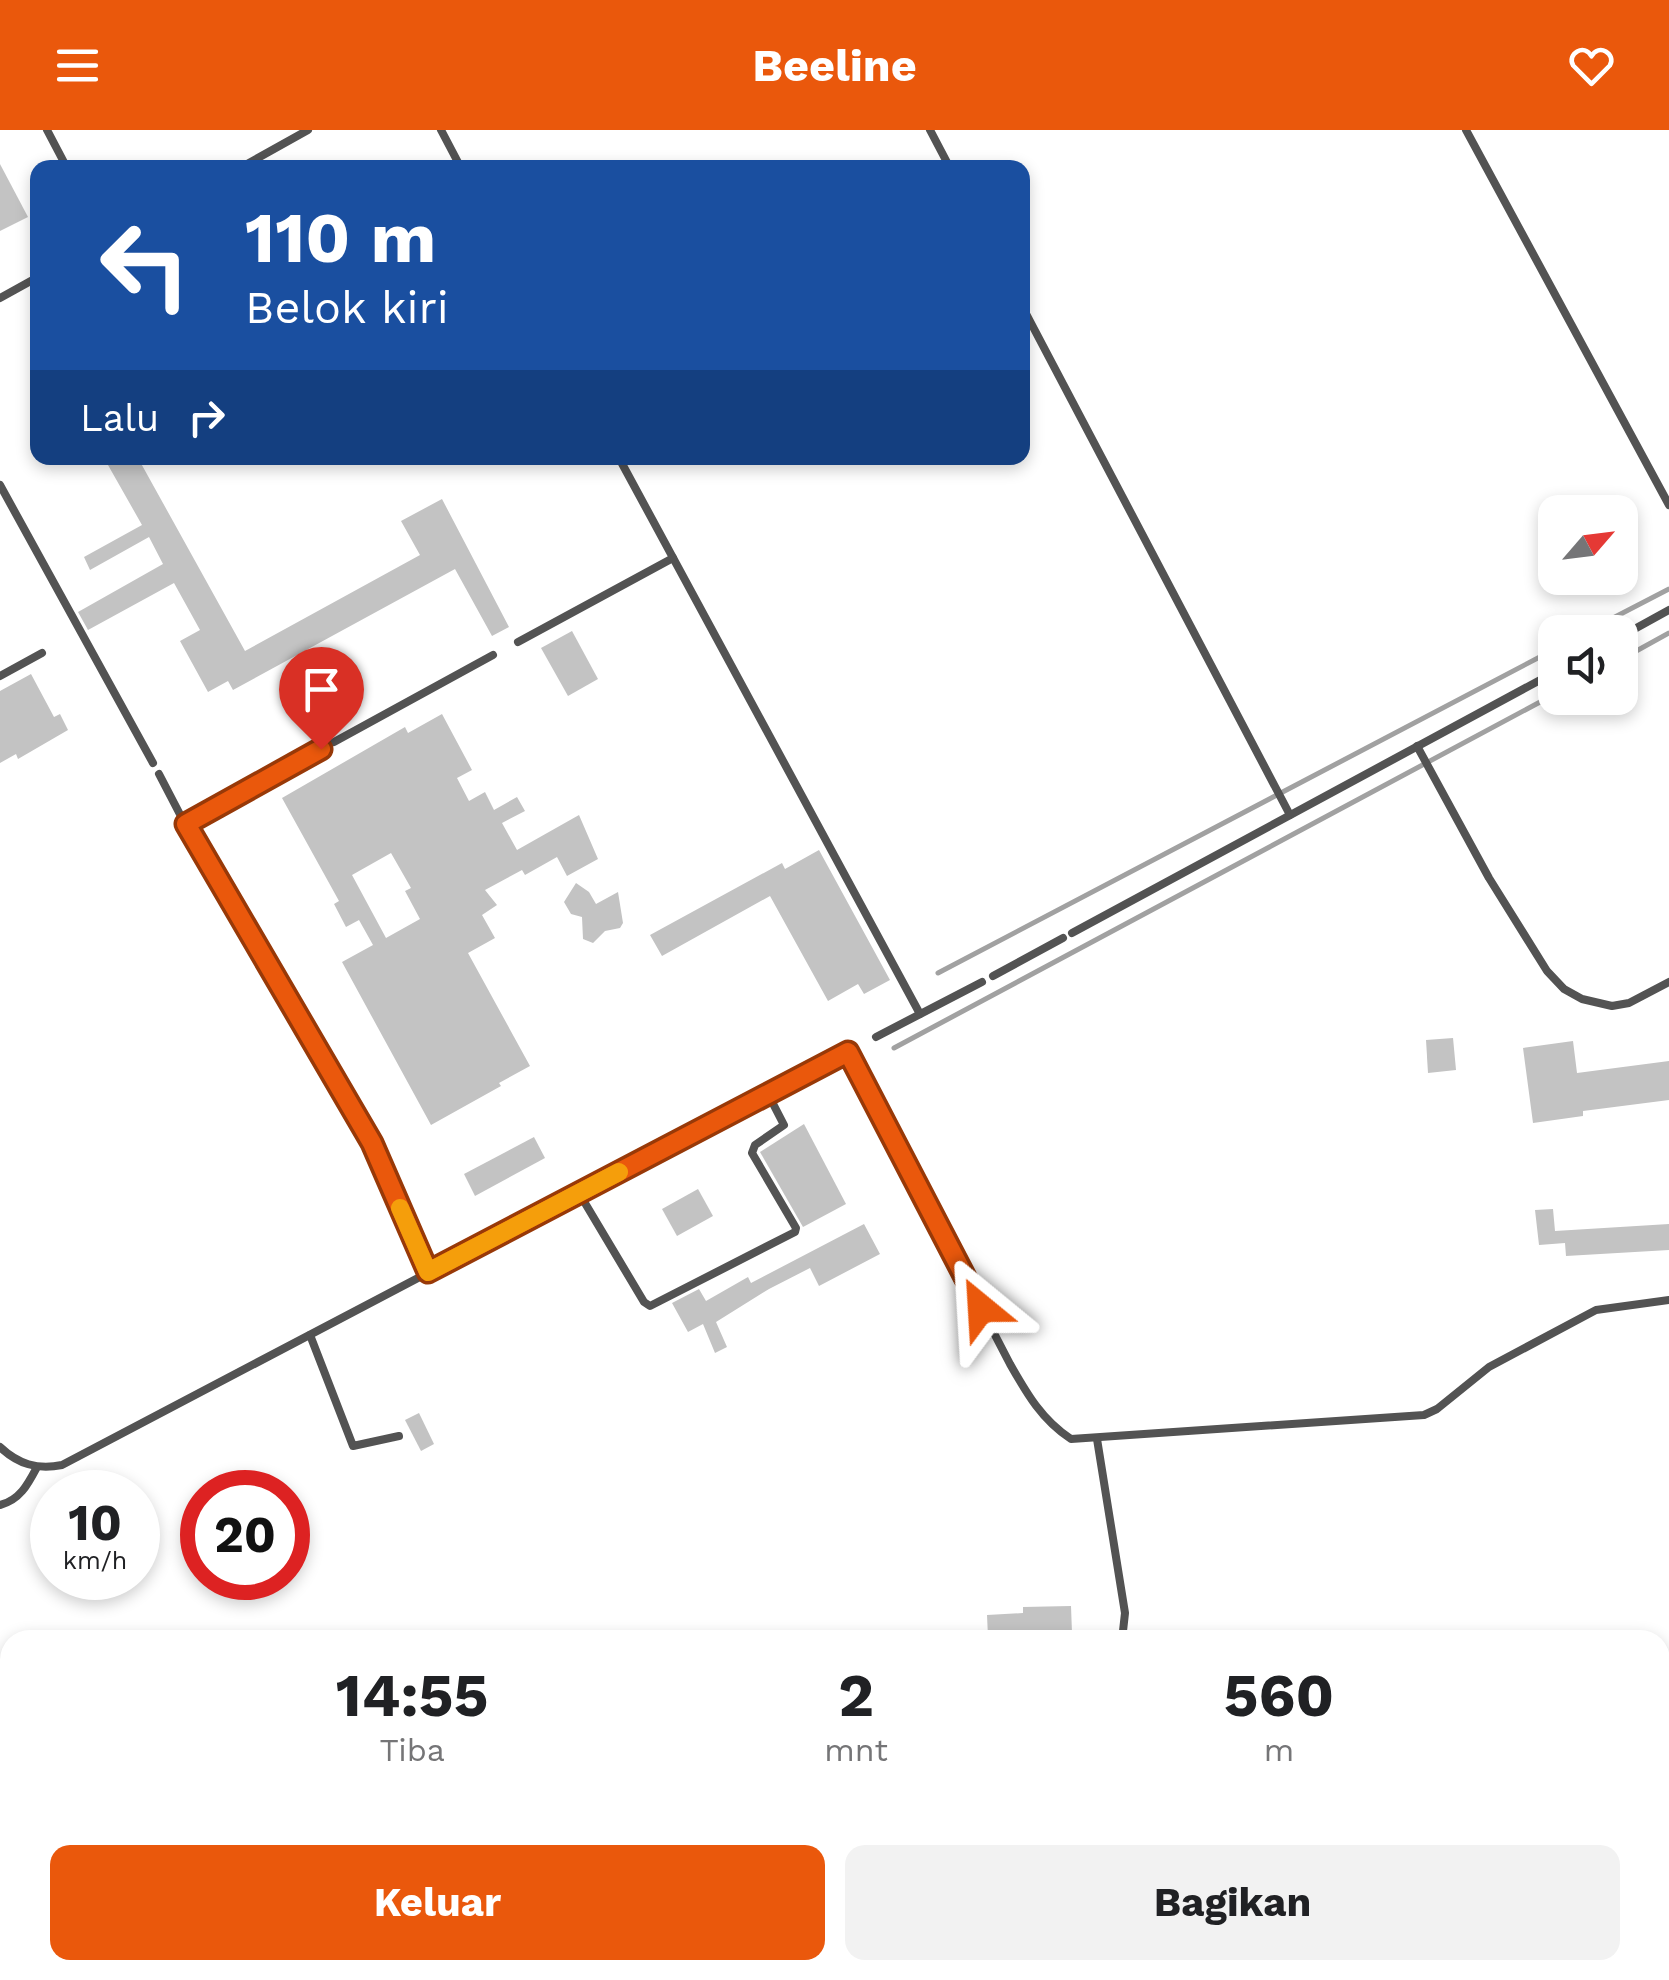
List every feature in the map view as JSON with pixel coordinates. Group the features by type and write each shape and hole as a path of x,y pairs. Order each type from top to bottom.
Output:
{"lane":[{"path":"47,130 63,160"},
{"path":"254,160 308,130"},
{"path":"441,130 457,160"},
{"path":"930,130 946,160"},
{"path":"1466,130 1669,505"},
{"path":"0,298 30,281"},
{"path":"1030,321 1290,815"},
{"path":"623,465 920,1014"},
{"path":"0,485 153,762"},
{"path":"518,642 673,558"},
{"path":"1638,627 1669,610"},
{"path":"0,676 42,653"},
{"path":"334,742 494,655"},
{"path":"993,976 1538,681"},
{"path":"1417,746 1488,878 1547,971 1564,989 1582,999 1612,1006 1629,1004 1669,982"},
{"path":"186,824 321,749"},
{"path":"159,774 372,1143 428,1272"},
{"path":"876,1037 982,982"},
{"path":"0,1447 24,1464 62,1465 850,1051 1034,1405 1053,1428 1071,1439 1424,1415 1489,1367 1596,1310 1669,1300"},
{"path":"579,1193 650,1306 795,1232 752,1153 755,1145 784,1125 768,1094"},
{"path":"310,1335 353,1446 399,1436"},
{"path":"1097,1439 1125,1613 1123,1630"},
{"path":"0,1505 26,1488 38,1467"}],"building":[{"path":"0,164 28,217 0,231"},
{"path":"108,465 142,465 245,651 420,555 401,521 442,499 509,627 492,636 455,569 233,690 228,681 208,692 180,641 200,630 174,583 88,630 78,612 163,564 149,537 90,570 84,557 142,525"},
{"path":"572,631 598,679 568,696 541,648"},
{"path":"31,674 54,717 60,714 68,730 18,759 16,754 0,763 0,691"},
{"path":"442,714 472,770 457,778 469,801 485,792 494,810 517,797 525,811 502,823 517,850 579,815 598,859 567,876 557,857 525,875 522,870 485,890 497,905 482,915 495,938 468,953 530,1066 431,1125 342,962 373,945 359,920 346,927 334,904 339,901 282,798 405,727 408,733","holes":["391,853 411,888 405,891 420,919 386,938 352,875"]},
{"path":"819,850 890,980 864,994 858,984 828,1001 770,896 662,956 650,935 782,863 785,869"},
{"path":"576,883 589,892 596,904 618,892 623,923 620,928 605,931 593,943 583,939 582,917 571,914 564,902"},
{"path":"1453,1038 1456,1070 1428,1073 1426,1040"},
{"path":"1573,1041 1577,1073 1669,1061 1669,1100 1583,1111 1583,1116 1533,1123 1523,1048"},
{"path":"804,1124 846,1204 803,1227 760,1152"},
{"path":"534,1137 545,1158 475,1196 464,1174"},
{"path":"698,1189 713,1216 677,1236 662,1209"},
{"path":"1553,1209 1555,1231 1669,1224 1669,1250 1566,1256 1565,1243 1539,1245 1535,1210"},
{"path":"864,1224 880,1254 819,1286 810,1268 769,1289 716,1322 727,1347 715,1353 703,1324 688,1332 672,1303 699,1289 706,1301 748,1277 751,1283"},
{"path":"419,1413 434,1444 421,1451 405,1420"},
{"path":"1071,1606 1072,1630 988,1630 987,1615 1023,1613 1023,1607"}],"waterway":[{"path":"1619,615 1669,589"},
{"path":"1638,650 1669,633"},
{"path":"938,973 1538,658"},
{"path":"894,1048 1538,703"}],"slow traffic":[{"path":"400,1208 428,1272 619,1172"}],"route":[{"path":"321,749 186,824 372,1143 428,1272 848,1052 981,1308"}]}
